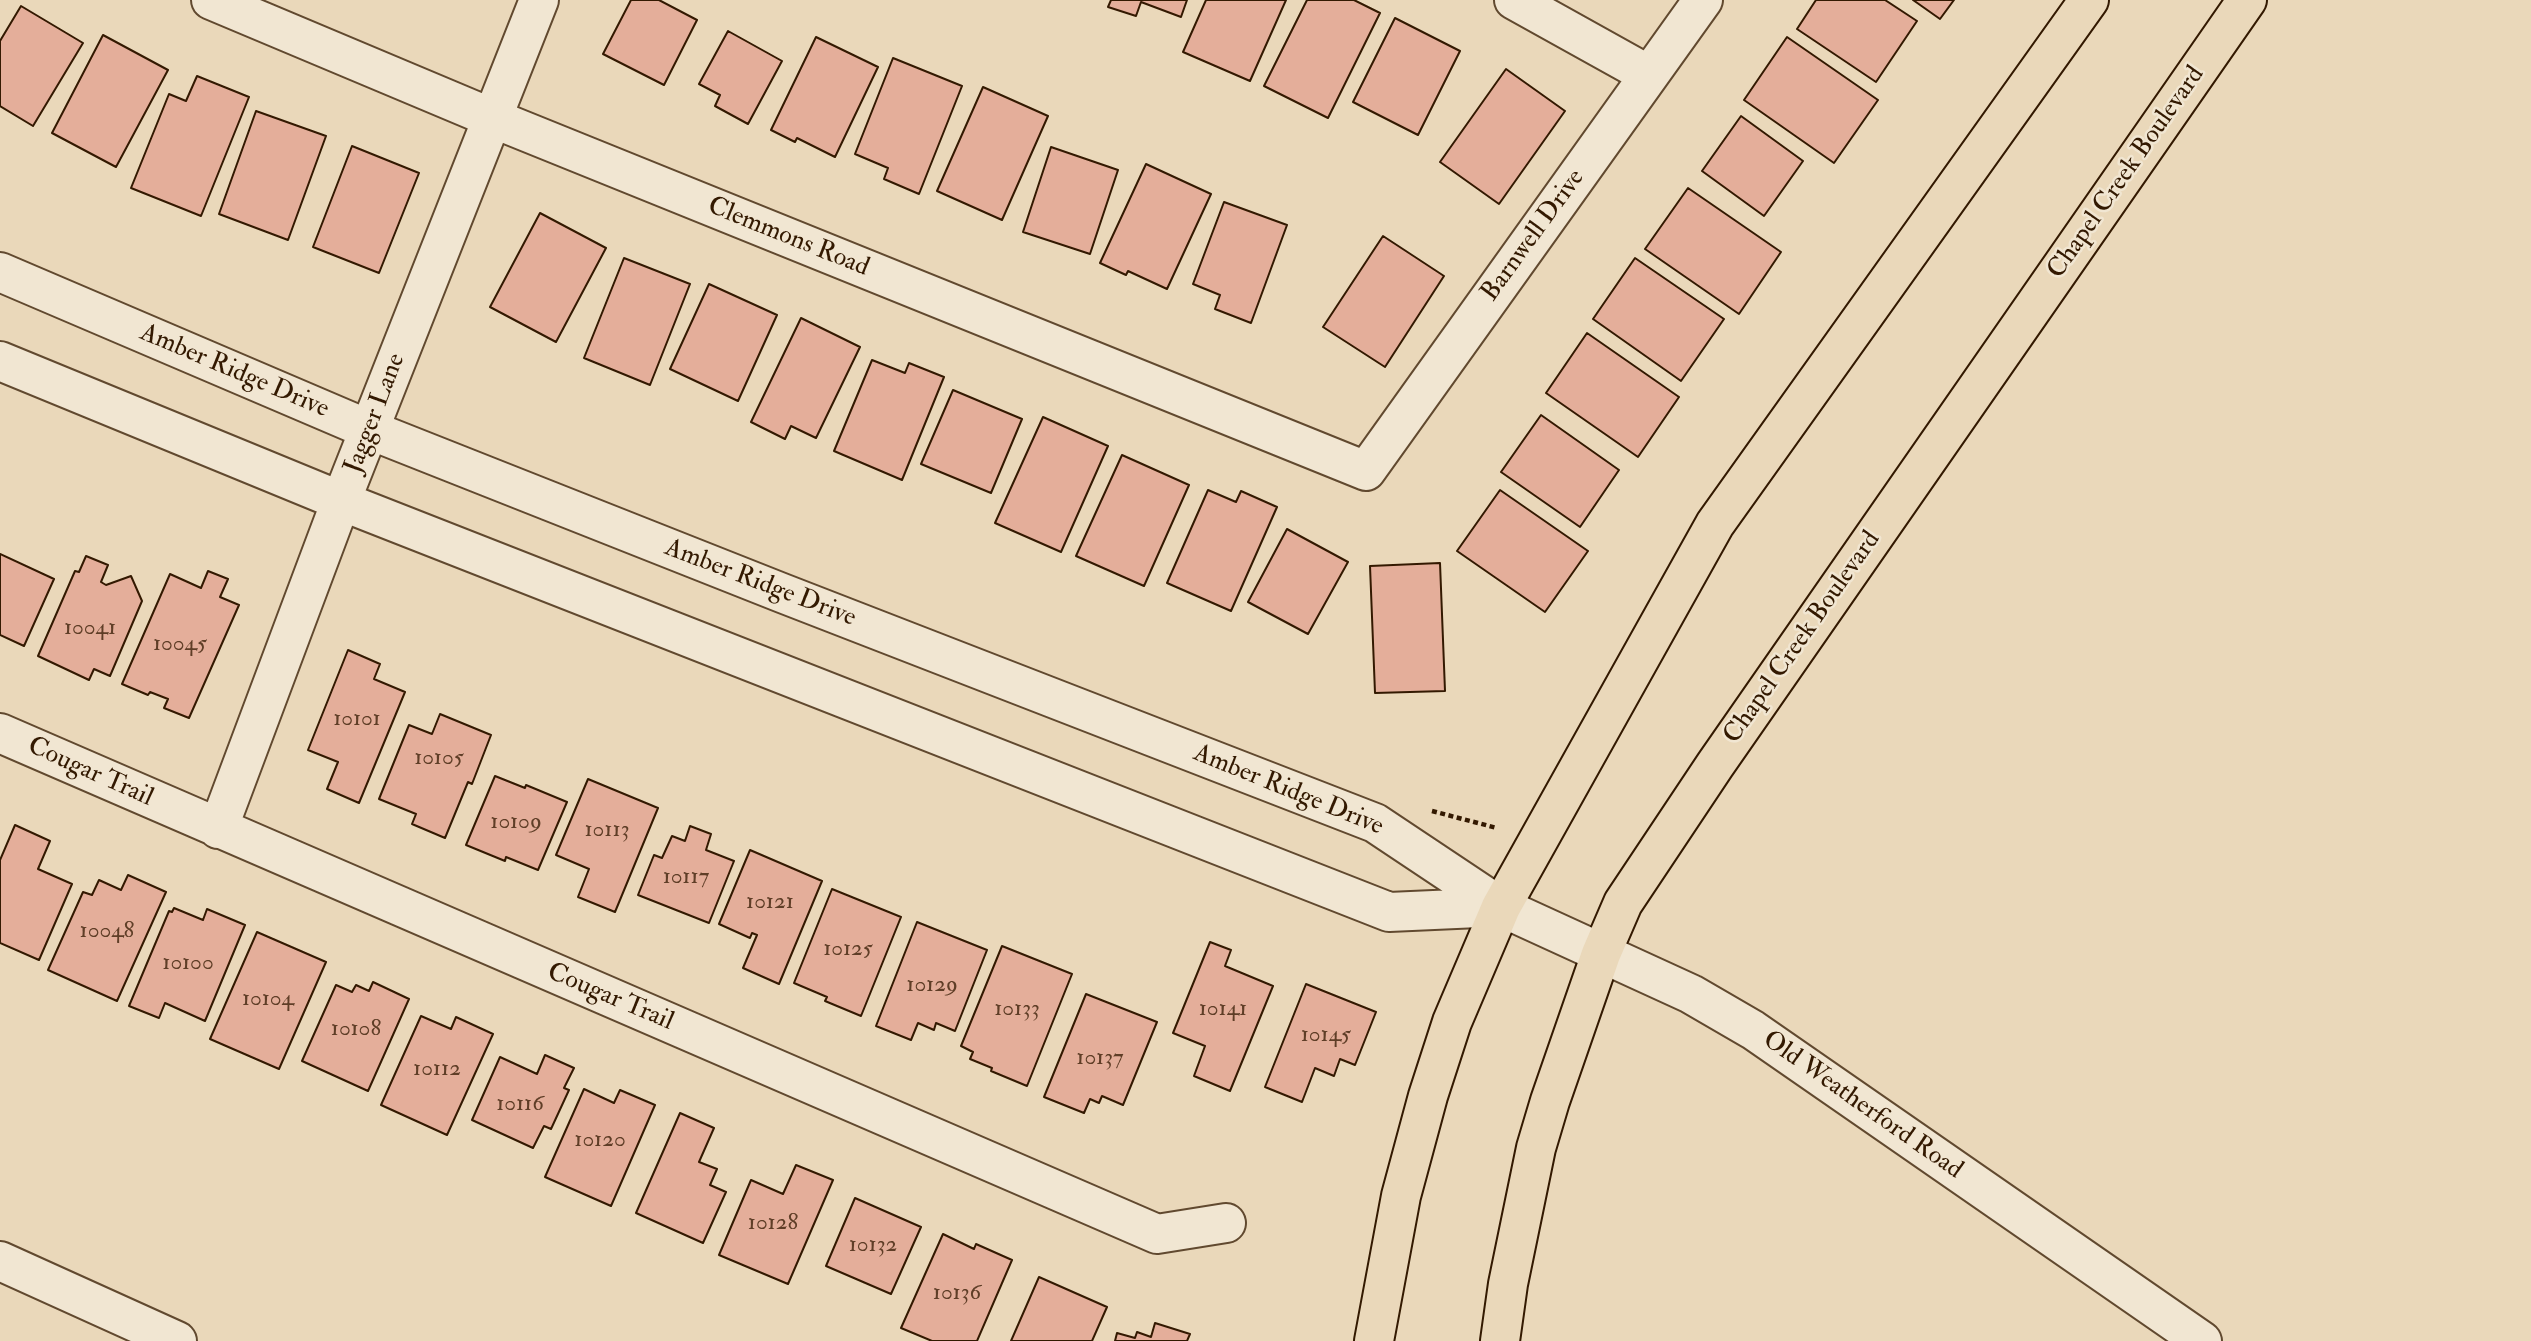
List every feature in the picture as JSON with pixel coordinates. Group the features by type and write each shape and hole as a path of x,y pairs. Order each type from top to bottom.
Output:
{"main road":[{"path":"1374,1341 1401,1196 1428,1096 1452,1022 1501,907 1715,524 2088,0"},
{"name":"Chapel Creek Boulevard","path":"1500,1341 1508,1284 1536,1148 1601,954 1623,903 1715,765 2247,0"}],"street":[{"name":"Clemmons Road","path":"211,0 492,118 1366,471"},
{"name":"Jagger Lane","path":"218,829 341,501 539,0"},
{"path":"1514,0 1649,75"},
{"name":"Barnwell Drive","path":"1366,471 1703,0"},
{"name":"Amber Ridge Drive","path":"0,272 370,430 1375,823 1501,907"},
{"path":"0,361 341,501 1389,912 1501,907"},
{"name":"Cougar Trail","path":"0,733 1157,1234 1226,1223"},
{"name":"Old Weatherford Road","path":"1501,907 1691,994 1754,1030 2202,1341"},
{"path":"0,1261 177,1341"}],"building":[{"path":"631,0 659,0 697,20 664,85 603,54"},
{"path":"1111,0 1187,0 1181,17 1141,2 1136,16 1108,7"},
{"path":"1206,0 1286,0 1250,81 1183,52"},
{"path":"1307,0 1354,0 1380,13 1328,118 1264,86"},
{"path":"1816,0 1885,0 1917,21 1876,82 1797,29"},
{"path":"1913,0 1954,0 1940,19"},
{"path":"21,6 83,43 33,126 0,106 0,41"},
{"path":"1395,18 1460,51 1418,135 1353,102"},
{"path":"728,31 782,61 748,124 715,106 720,95 699,84"},
{"path":"103,35 168,70 116,167 52,133"},
{"path":"816,37 878,67 835,157 797,138 795,142 771,130"},
{"path":"1787,37 1878,100 1834,163 1744,100"},
{"path":"893,58 962,86 919,194 884,179 888,168 855,154"},
{"path":"1506,69 1565,111 1499,204 1440,162"},
{"path":"197,76 249,97 201,216 131,188 169,94 186,101"},
{"path":"983,87 1048,116 1002,220 937,191"},
{"path":"256,111 326,136 288,240 219,214"},
{"path":"1741,116 1803,161 1764,216 1702,171"},
{"path":"352,146 419,173 379,273 313,247"},
{"path":"1051,147 1118,170 1090,254 1023,232"},
{"path":"1146,164 1211,194 1167,289 1128,271 1126,275 1100,263"},
{"path":"1688,188 1781,252 1739,314 1645,249"},
{"path":"1224,202 1287,225 1251,323 1215,309 1220,295 1193,284"},
{"path":"540,213 606,248 556,342 490,307"},
{"path":"1383,236 1444,276 1385,367 1323,327"},
{"path":"624,258 690,284 650,385 584,358"},
{"path":"1635,258 1724,319 1681,381 1593,319"},
{"path":"709,284 777,315 738,401 670,369"},
{"path":"801,318 860,347 816,438 791,426 785,439 751,422"},
{"path":"1587,333 1679,397 1638,457 1546,393"},
{"path":"872,360 905,373 909,363 944,377 902,480 834,451"},
{"path":"953,390 1022,419 991,493 921,464"},
{"path":"1541,415 1619,470 1580,527 1501,472"},
{"path":"1043,417 1108,446 1061,552 995,523"},
{"path":"1122,455 1189,485 1144,586 1076,556"},
{"path":"1208,490 1236,502 1241,491 1277,507 1231,611 1167,583"},
{"path":"1500,490 1588,551 1545,612 1457,551"},
{"path":"1287,529 1348,562 1308,634 1248,602"},
{"path":"0,554 54,579 24,646 0,635"},
{"path":"86,556 108,565 101,582 106,585 131,576 142,601 110,676 94,669 89,680 38,656 75,571 79,572"},
{"path":"1440,563 1445,691 1375,693 1370,566"},
{"path":"208,571 228,579 220,597 239,605 189,718 164,708 168,699 150,692 148,695 122,684 170,574 201,588"},
{"path":"348,650 380,664 374,679 405,692 359,803 327,789 338,762 308,750"},
{"path":"440,714 491,735 472,784 468,782 445,838 412,824 416,814 379,799 409,725 432,734"},
{"path":"495,776 567,802 538,870 506,857 505,861 466,845"},
{"path":"588,779 658,808 615,912 578,897 589,869 556,855"},
{"path":"15,825 50,841 38,869 72,884 39,960 0,943 0,860"},
{"path":"690,826 711,834 706,850 734,861 709,923 638,895 654,855 662,858 672,836 685,841"},
{"path":"750,850 822,881 779,984 743,968 757,935 752,933 750,938 719,924"},
{"path":"128,875 166,892 117,1001 48,970 83,892 92,895 99,880 121,890"},
{"path":"832,889 901,917 861,1016 825,1001 827,997 794,983"},
{"path":"174,908 203,920 207,909 245,925 205,1021 165,1003 159,1018 129,1006 169,911 172,912"},
{"path":"917,922 987,950 955,1031 936,1023 934,1030 918,1023 911,1040 876,1026"},
{"path":"257,932 326,962 279,1069 210,1039"},
{"path":"1210,942 1231,950 1225,966 1273,986 1230,1091 1194,1076 1205,1046 1173,1033"},
{"path":"1002,946 1072,974 1027,1086 970,1059 973,1052 961,1046"},
{"path":"373,982 409,999 368,1091 302,1061 336,985 352,992 356,985 369,991"},
{"path":"1306,984 1376,1012 1355,1065 1340,1059 1334,1076 1315,1068 1302,1102 1265,1087"},
{"path":"1086,994 1157,1022 1123,1105 1102,1096 1099,1103 1090,1099 1084,1113 1044,1097"},
{"path":"421,1016 451,1029 456,1017 493,1034 447,1135 381,1105"},
{"path":"545,1055 574,1068 564,1088 569,1090 551,1129 544,1126 533,1148 472,1120 500,1057 537,1074"},
{"path":"584,1089 614,1103 620,1090 655,1105 611,1206 545,1177"},
{"path":"680,1113 714,1128 699,1162 717,1169 710,1185 726,1192 703,1243 636,1213"},
{"path":"796,1165 833,1180 788,1284 719,1255 751,1180 783,1194"},
{"path":"855,1198 921,1227 891,1294 826,1266"},
{"path":"943,1234 974,1249 976,1244 1012,1260 977,1341 932,1341 901,1328"},
{"path":"1039,1277 1107,1307 1092,1341 1011,1341"},
{"path":"1155,1323 1190,1334 1187,1341 1115,1341 1117,1333 1135,1338 1137,1332 1151,1337"}]}
